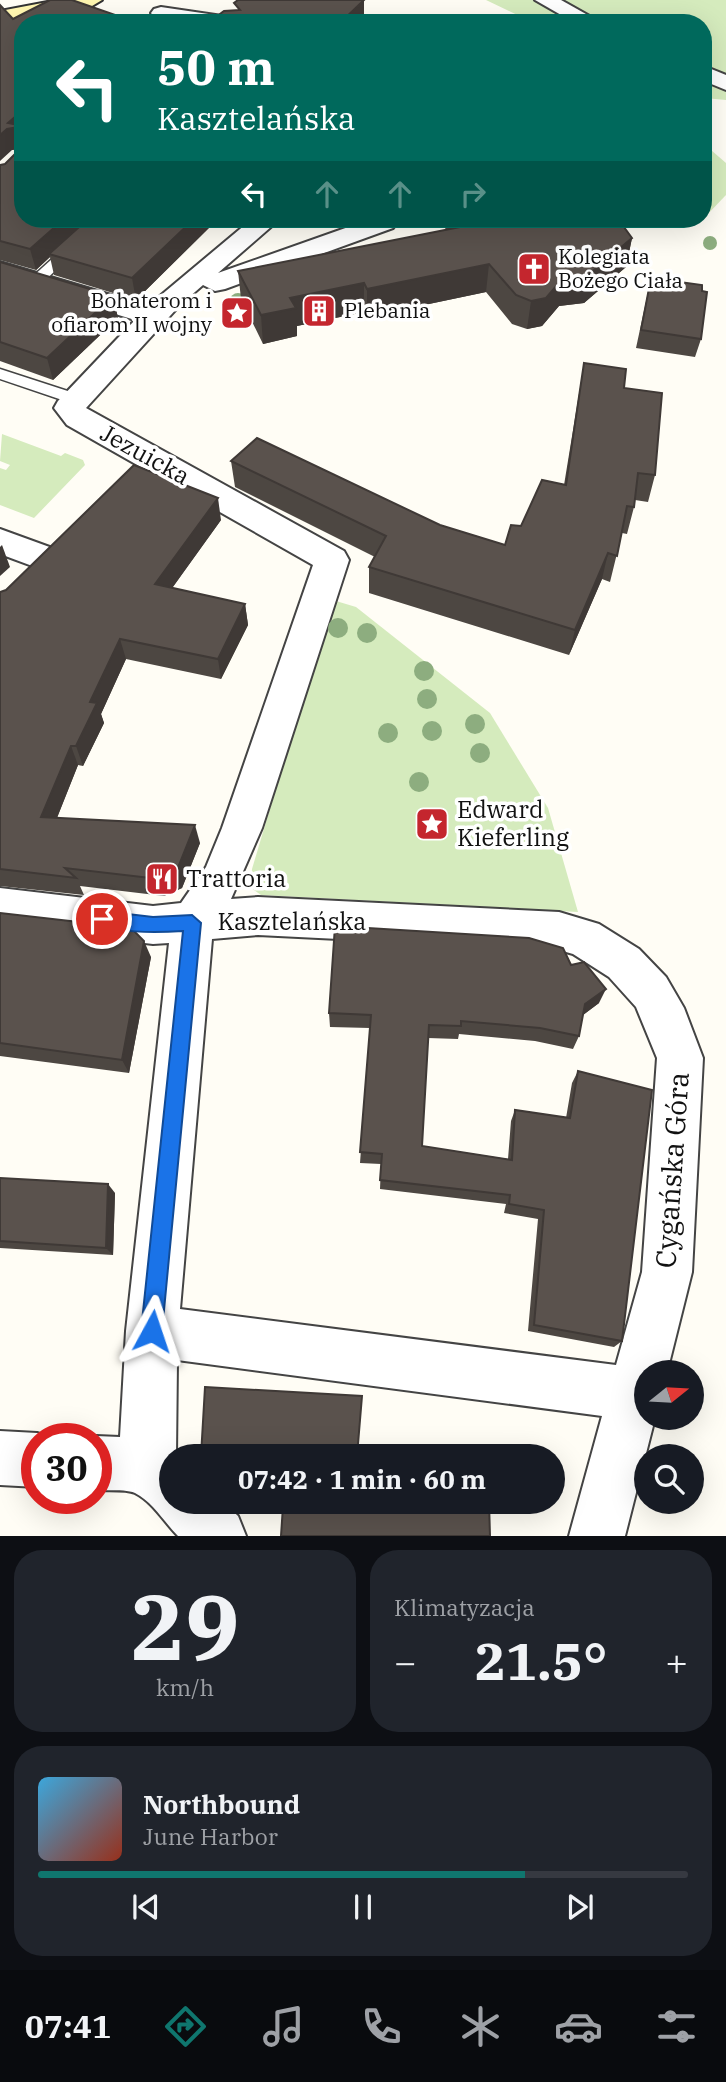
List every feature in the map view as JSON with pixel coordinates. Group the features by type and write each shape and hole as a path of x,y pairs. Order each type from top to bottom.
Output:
{"street":[{"path":"0,17 55,3 92,0"},
{"path":"545,0 574,14"},
{"path":"74,399 161,308 256,228"},
{"path":"0,270 36,281 161,308 371,228"},
{"name":"Jezuicka","path":"74,399 69,408 78,418 138,466 332,560 242,828 223,877 192,923"},
{"path":"0,541 53,549 17,583"},
{"name":"Kasztelańska","path":"0,907 153,925 257,916 559,931 584,938"},
{"path":"192,923 152,1331 149,1480 218,1536"},
{"name":"Cygańska Góra","path":"584,938 624,963 651,992 668,1023 680,1058 667,1272 645,1360"},
{"path":"152,1331 634,1395"},
{"name":"Cygańska Góra","path":"597,1536 634,1402"},
{"path":"0,1458 21,1459"}],"lane":[{"path":"36,281 94,228"},
{"path":"0,374 74,399"}],"green space":[{"path":"486,0 726,0 726,100 712,99 712,14 515,14"},
{"path":"712,151 726,163 726,195 712,210"},
{"path":"2,434 61,456 65,453 83,460 85,465 34,518 0,505 0,468 6,470 10,465 0,461"},
{"path":"336,601 356,607 490,713 548,808 578,912 261,895 251,888 252,869 328,614"}],"building":[{"path":"50,0 72,0 113,14 23,14"},
{"path":"238,0 364,0 349,14 220,14 224,11 240,10 234,3"},
{"path":"0,5 13,19 14,118 8,123 14,124 14,128 7,129 0,135"},
{"path":"14,155 14,228 54,228 30,249 0,241 0,165"},
{"path":"78,228 185,228 132,278 49,254"},
{"path":"455,228 625,228 632,238 589,274 564,277 546,298 531,301 516,295 489,264 367,289 364,283 290,298 296,308 261,315 238,271"},
{"path":"0,262 113,296 47,358 0,342"},
{"path":"651,278 702,285 702,291 707,292 701,339 641,330"},
{"path":"584,363 626,369 624,388 662,393 655,475 638,473 634,507 627,506 617,556 608,553 575,630 369,567 386,536 231,461 257,438 440,525 505,545 511,525 521,526 542,480 566,485"},
{"path":"134,465 218,498 155,584 245,604 218,659 120,639 90,702 97,703 76,746 71,746 41,817 195,825 177,870 159,879 65,868 76,878 0,869 0,592 6,590"},
{"path":"0,913 131,928 144,941 122,1060 0,1043"},
{"path":"335,926 529,938 563,948 571,965 584,962 606,989 585,1004 579,1036 540,1028 461,1021 461,1026 429,1025 422,1146 512,1160 515,1110 570,1118 578,1071 652,1090 622,1341 534,1325 544,1210 509,1204 510,1195 380,1180 382,1154 360,1152 371,1015 329,1013"},
{"path":"0,1178 108,1184 106,1248 0,1241"},
{"path":"205,1387 362,1396 358,1444 202,1444"},
{"path":"282,1514 489,1514 490,1536 281,1536"}],"place":[{"name":"Kolegiata Bożego Ciała","path":"534,269"},
{"name":"Plebania","path":"319,311"},
{"name":"Bohaterom i ofiarom II wojny","path":"237,313"},
{"name":"Edward Kieferling","path":"432,824"},
{"name":"Trattoria","path":"162,879"}],"route":[{"path":"102,919 153,925 192,923 152,1331"}]}
